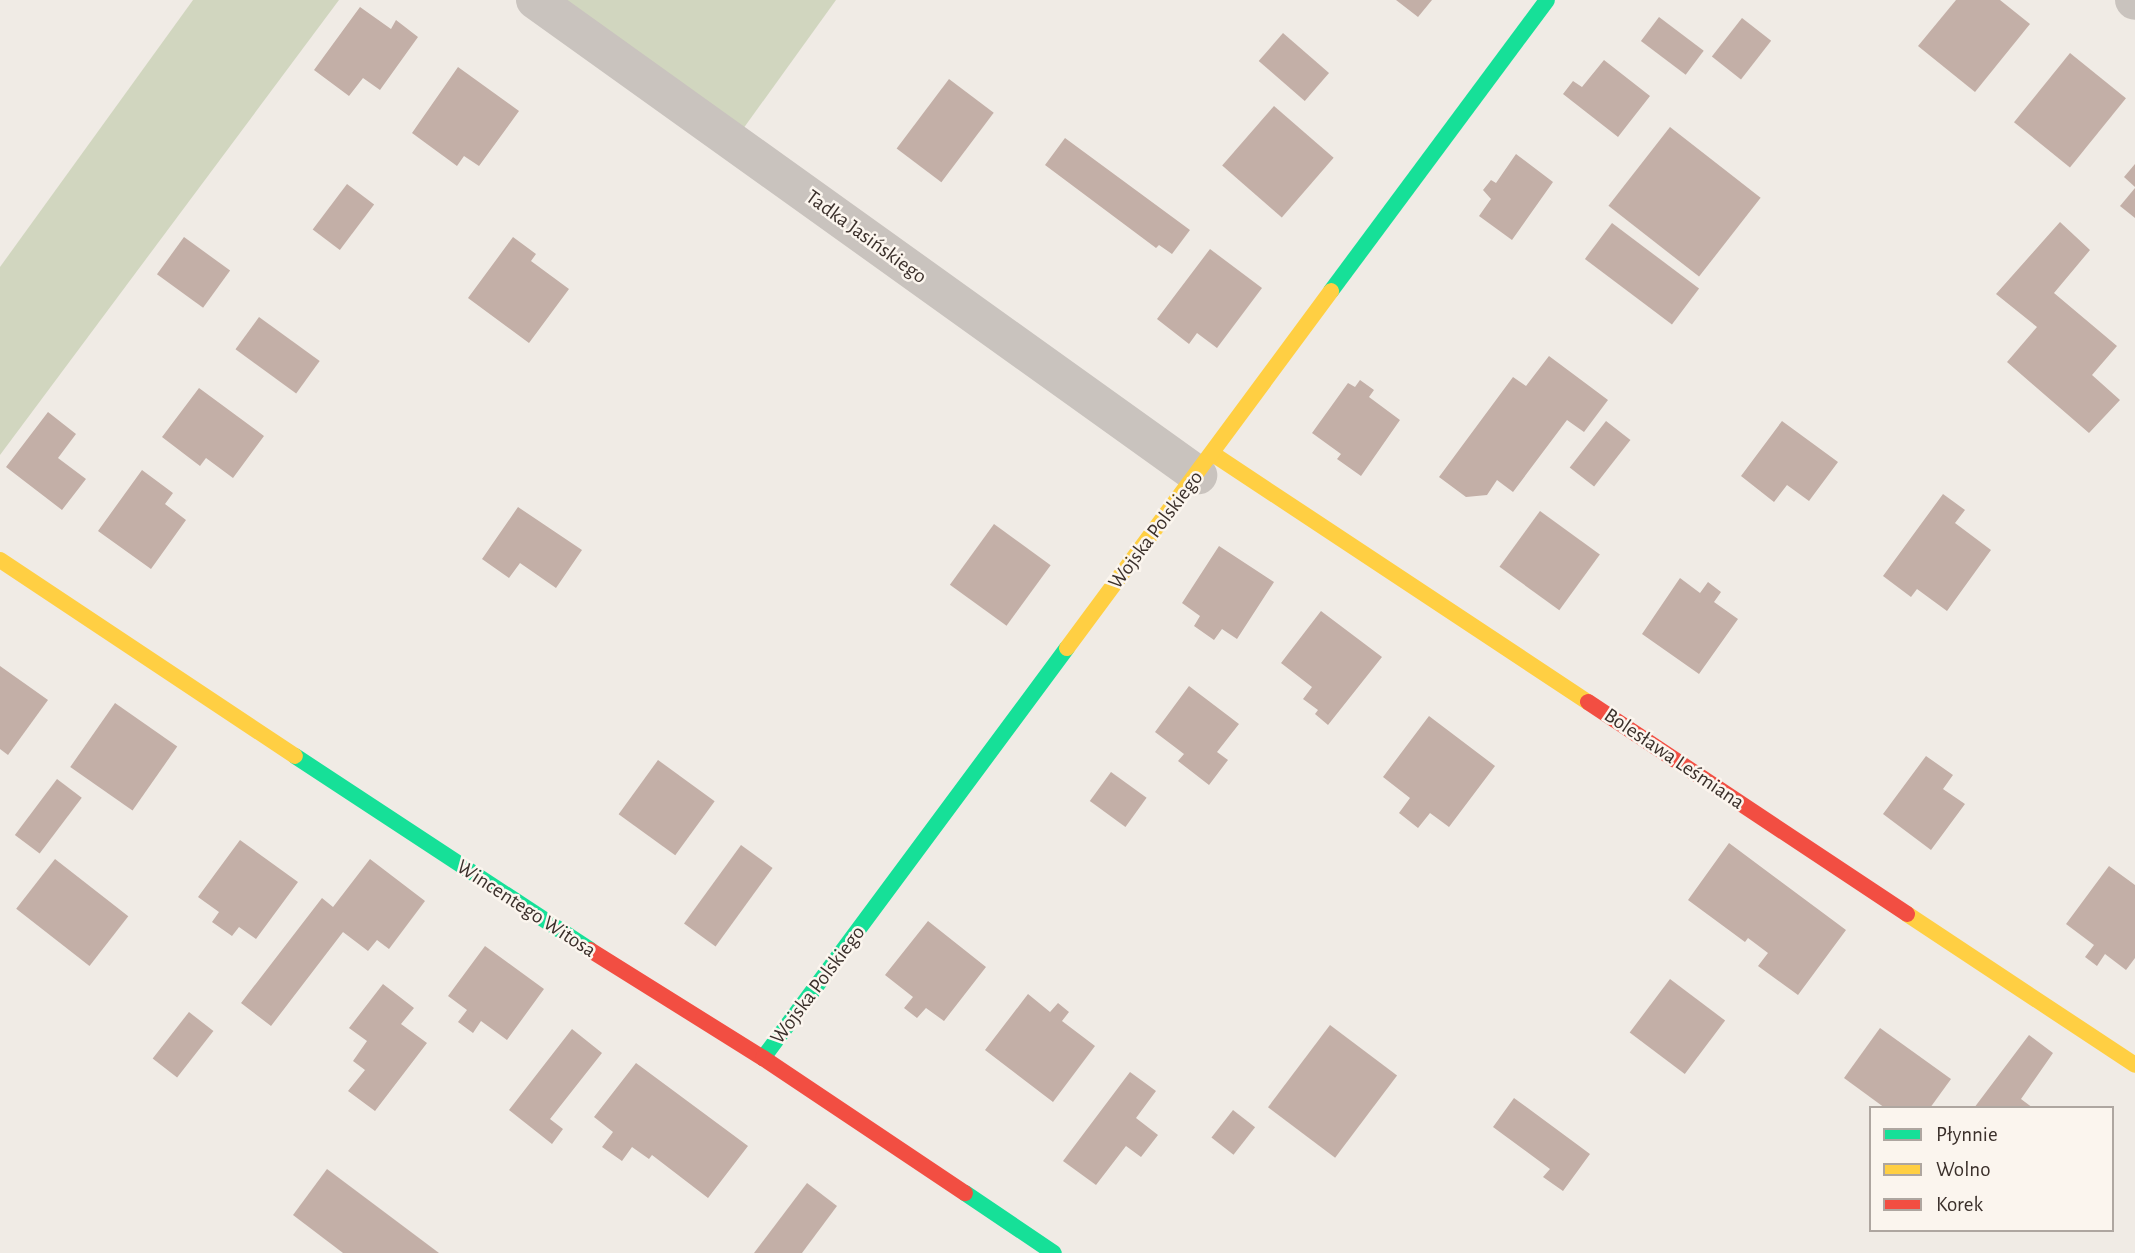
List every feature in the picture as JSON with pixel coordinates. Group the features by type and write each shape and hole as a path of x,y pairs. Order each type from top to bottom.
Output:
{"street":[{"name":"Tadka Jasińskiego","path":"535,0 1205,464"},
{"name":"Wojska Polskiego","path":"763,1058 1547,0"},
{"name":"Bolesława Leśmiana","path":"1205,464 2135,1065"},
{"name":"Wincentego Witosa","path":"0,560 543,921 763,1058 1054,1253"}],"green space":[{"path":"193,0 339,0 0,455 0,267"},
{"path":"565,0 836,0 743,129"}],"building":[{"path":"1396,0 1432,0 1418,17"},
{"path":"1956,0 2000,0 2030,24 1975,92 1918,46"},
{"path":"360,7 391,29 396,20 418,37 380,90 363,78 349,96 314,70"},
{"path":"1659,17 1704,51 1686,75 1641,41"},
{"path":"1742,18 1771,41 1741,79 1712,57"},
{"path":"1283,33 1329,73 1305,101 1259,61"},
{"path":"2070,53 2126,98 2070,167 2014,122"},
{"path":"1604,60 1650,96 1618,137 1563,94 1573,81 1582,87"},
{"path":"458,67 519,111 479,166 464,156 457,166 412,133"},
{"path":"949,79 994,113 941,182 897,148"},
{"path":"1274,106 1334,158 1282,217 1222,166"},
{"path":"1670,127 1761,198 1699,277 1608,206"},
{"path":"1065,138 1190,230 1172,254 1159,245 1156,248 1045,165"},
{"path":"1516,154 1553,182 1512,240 1479,216 1491,199 1483,190 1491,180 1496,183"},
{"path":"2135,164 2135,187 2124,177"},
{"path":"347,184 374,204 340,250 313,230"},
{"path":"2135,188 2135,218 2120,206"},
{"path":"2060,222 2090,250 2054,293 2117,346 2092,375 2120,400 2089,433 2007,362 2037,327 1996,294"},
{"path":"1612,223 1699,289 1672,325 1585,259"},
{"path":"184,237 230,271 203,308 157,274"},
{"path":"513,237 536,254 531,261 569,289 529,343 468,298"},
{"path":"1210,249 1262,288 1217,348 1197,333 1189,344 1157,319"},
{"path":"259,317 320,361 296,393 235,349"},
{"path":"1549,356 1608,400 1584,432 1567,420 1513,492 1497,480 1487,495 1466,497 1439,477 1513,377 1526,386"},
{"path":"1360,380 1374,390 1369,397 1400,420 1361,476 1337,459 1341,454 1312,433 1348,383 1355,387"},
{"path":"199,388 264,436 233,478 206,458 200,466 162,437"},
{"path":"48,412 76,434 58,458 86,479 62,510 6,467"},
{"path":"1606,421 1630,440 1594,487 1570,467"},
{"path":"1782,421 1838,462 1809,501 1787,485 1774,502 1741,476"},
{"path":"142,470 173,493 165,504 186,520 151,569 98,531"},
{"path":"1943,494 1965,510 1955,523 1991,550 1947,611 1917,589 1911,597 1883,576"},
{"path":"518,507 582,550 556,588 520,563 509,578 482,559"},
{"path":"1540,511 1600,554 1559,610 1499,567"},
{"path":"994,524 1051,565 1007,626 950,585"},
{"path":"1219,546 1274,582 1237,639 1222,629 1214,640 1194,626 1200,616 1182,603"},
{"path":"1680,578 1700,593 1708,582 1721,592 1714,602 1738,619 1699,674 1642,634"},
{"path":"1321,611 1382,657 1328,725 1315,714 1318,710 1303,699 1312,687 1281,663"},
{"path":"0,666 48,700 8,755 0,749"},
{"path":"1189,686 1239,724 1217,752 1228,760 1209,785 1178,761 1184,754 1155,732"},
{"path":"115,703 177,747 133,810 70,767"},
{"path":"1429,716 1495,766 1449,827 1430,813 1418,828 1399,813 1410,798 1383,777"},
{"path":"1926,756 1953,775 1943,789 1965,804 1931,850 1883,814"},
{"path":"658,760 715,801 675,855 619,814"},
{"path":"1111,772 1147,798 1125,827 1090,801"},
{"path":"57,779 82,798 40,854 15,835"},
{"path":"240,840 298,882 256,939 239,927 232,936 212,922 219,912 198,897"},
{"path":"1729,843 1846,930 1798,995 1758,966 1768,953 1748,938 1745,942 1688,900"},
{"path":"741,845 773,868 716,946 684,923"},
{"path":"55,859 128,916 89,966 16,909"},
{"path":"370,859 425,901 389,949 377,940 368,951 343,932 271,1026 241,1003 322,898 333,907"},
{"path":"2109,866 2135,885 2135,958 2126,970 2105,954 2097,966 2085,957 2094,945 2066,924"},
{"path":"928,921 986,967 944,1021 926,1008 917,1018 904,1008 913,997 885,975"},
{"path":"485,946 544,989 507,1040 481,1021 473,1033 458,1022 467,1010 448,996"},
{"path":"1670,979 1725,1021 1685,1074 1630,1033"},
{"path":"383,984 414,1008 401,1024 427,1043 375,1111 348,1091 365,1070 353,1061 367,1041 349,1028"},
{"path":"1028,994 1050,1012 1058,1003 1069,1012 1062,1021 1095,1046 1053,1102 985,1050"},
{"path":"189,1012 213,1031 177,1078 153,1058"},
{"path":"1330,1025 1397,1076 1335,1158 1268,1107"},
{"path":"1880,1028 1951,1079 1931,1106 1882,1106 1844,1078"},
{"path":"572,1029 602,1053 550,1119 563,1129 552,1144 509,1110"},
{"path":"2029,1035 2053,1053 2021,1099 2030,1106 1976,1106"},
{"path":"636,1063 748,1146 708,1198 652,1155 649,1159 632,1147 622,1161 602,1147 613,1132 594,1117"},
{"path":"1130,1072 1156,1091 1136,1118 1158,1135 1141,1157 1126,1146 1096,1185 1063,1161"},
{"path":"1514,1098 1590,1154 1563,1191 1543,1177 1550,1169 1493,1127"},
{"path":"1233,1110 1255,1127 1234,1155 1211,1138"},
{"path":"327,1169 439,1253 343,1253 293,1215"},
{"path":"807,1183 837,1206 802,1253 754,1253"}],"traffic: fast":[{"path":"1331,291 1547,0"},
{"path":"763,1058 1067,648"},
{"path":"295,756 590,950"},
{"path":"965,1193 1054,1253"}],"traffic: slow":[{"path":"1067,648 1331,291"},
{"path":"1213,454 1588,702"},
{"path":"0,560 295,756"},
{"path":"1907,914 2135,1065"}],"traffic: jam":[{"path":"1588,702 1907,914"},
{"path":"590,950 763,1058 965,1193"}]}
